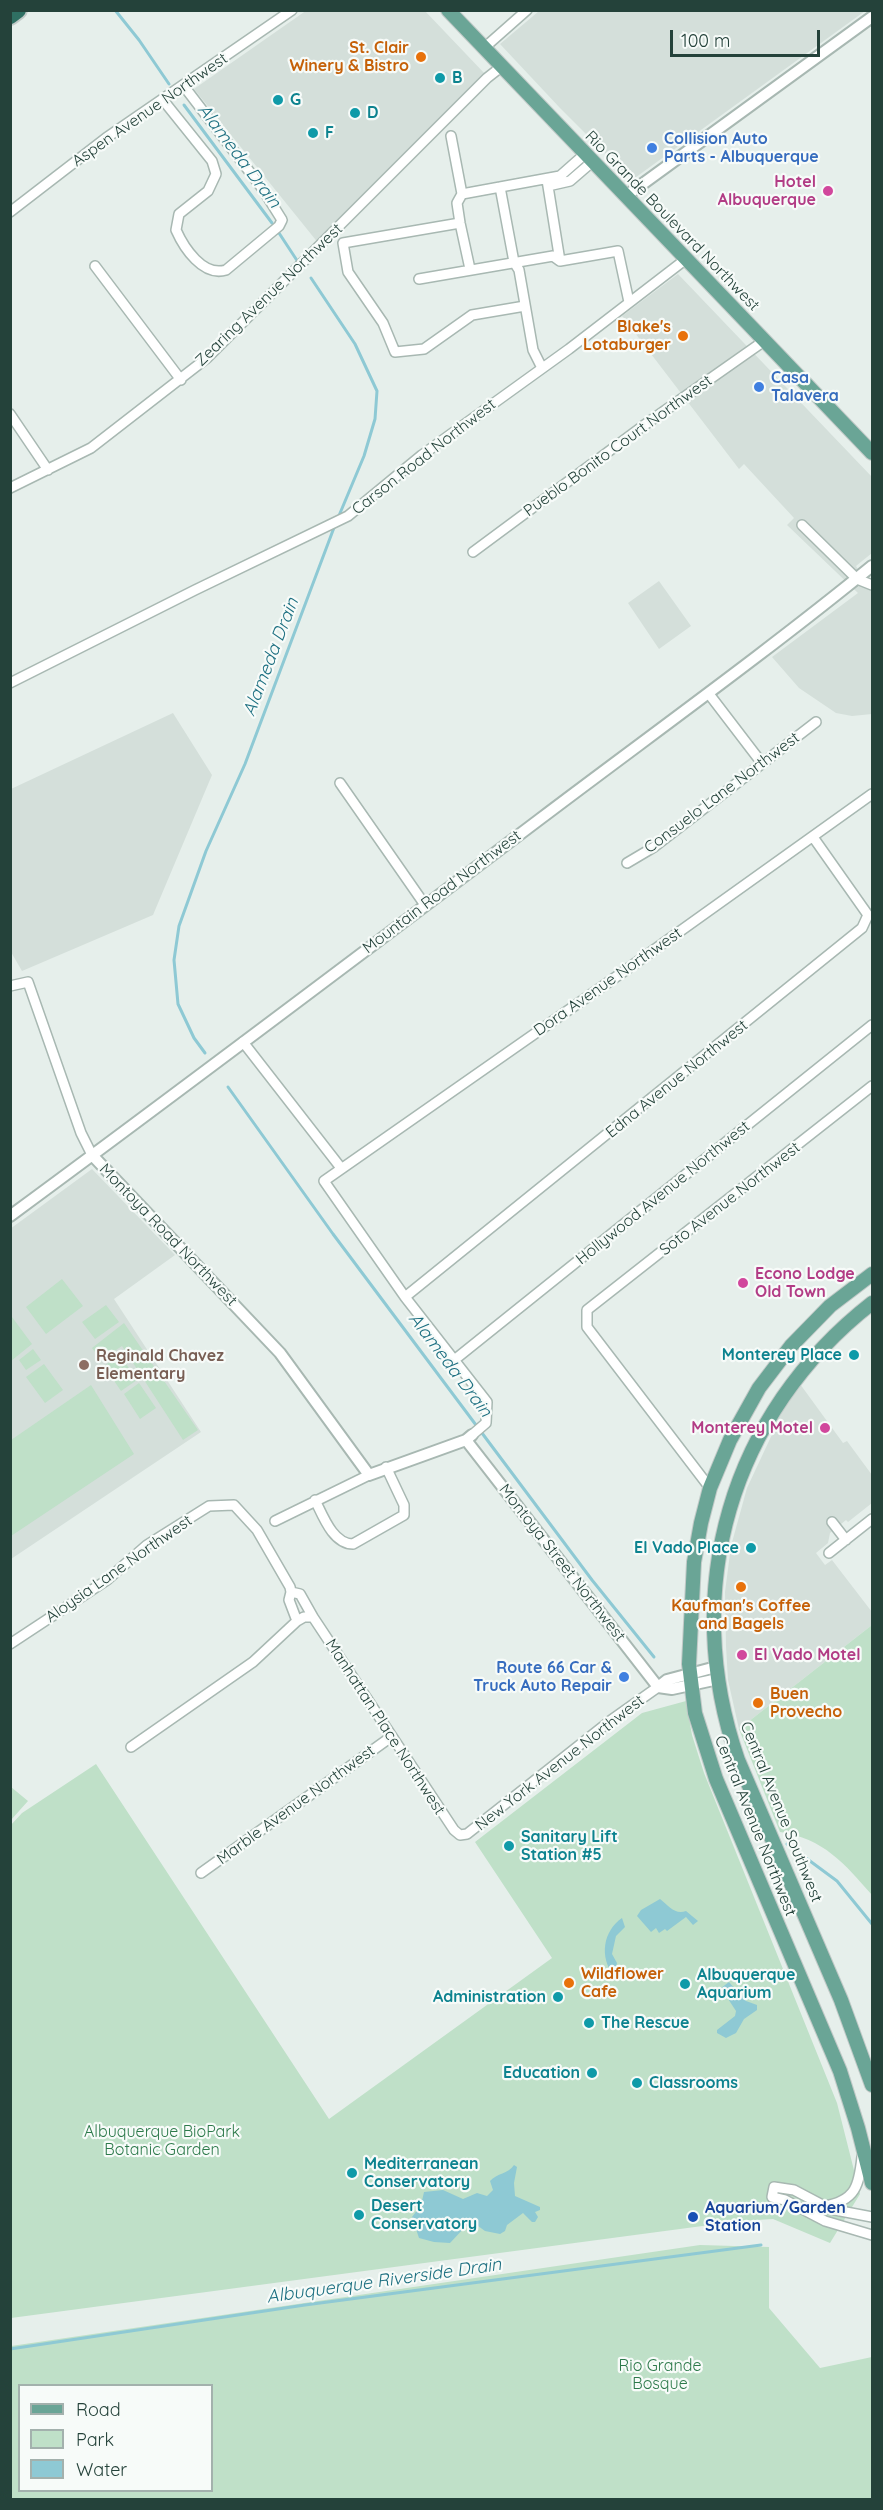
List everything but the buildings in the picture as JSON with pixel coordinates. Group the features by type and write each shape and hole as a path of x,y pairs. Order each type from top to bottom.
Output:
{"highway":[{"path":"10,16 18,10"}],"main road":[{"name":"Rio Grande Boulevard Northwest","path":"448,10 873,453"},
{"name":"Central Avenue Northwest","path":"873,1274 830,1306 773,1368 743,1415 710,1488 694,1562 691,1679 695,1713 716,1779 829,2044 851,2103 873,2183"},
{"name":"Central Avenue Southwest","path":"873,1303 846,1323 798,1375 763,1426 741,1473 725,1523 714,1601 717,1673 728,1729 738,1760 842,2000 873,2085"}],"street":[{"name":"Aspen Avenue Northwest","path":"10,212 106,138 292,10"},
{"path":"484,48 527,10"},
{"path":"626,196 873,16"},
{"name":"Zearing Avenue Northwest","path":"10,488 91,448 180,380 237,330 487,78 501,67"},
{"path":"162,100 212,161 216,174 208,191 179,214 176,230 205,268 217,272 226,270 279,226 282,219 262,188 183,86"},
{"path":"451,136 462,194 457,203 470,269"},
{"path":"462,194 500,187 570,181 589,158"},
{"path":"548,183 560,261"},
{"path":"500,187 514,262 519,270 534,356 542,368"},
{"path":"460,223 343,243 348,272 383,322 395,352 424,349 472,315 525,306"},
{"path":"419,279 553,256 560,261 618,251 629,302"},
{"name":"Carson Road Northwest","path":"10,683 333,521 348,516 422,455 686,259"},
{"path":"95,266 180,380"},
{"name":"Pueblo Bonito Court Northwest","path":"473,552 643,426 764,341"},
{"path":"10,414 48,470"},
{"path":"802,525 857,579 873,585"},
{"name":"Mountain Road Northwest","path":"10,1216 199,1078 243,1042 709,694 873,566"},
{"path":"709,694 761,762"},
{"name":"Consuelo Lane Northwest","path":"627,863 654,848 761,762 816,722"},
{"path":"340,783 425,905"},
{"name":"Dora Avenue Northwest","path":"341,1168 873,794"},
{"name":"Edna Avenue Northwest","path":"405,1297 862,928 868,915 813,837"},
{"name":"Montoya Road Northwest","path":"10,986 28,982 81,1133 92,1155 280,1353 369,1474"},
{"name":"Hollywood Avenue Northwest","path":"453,1361 873,1025"},
{"path":"243,1042 341,1168 324,1181 405,1297 487,1402 486,1424 469,1437 369,1474 274,1521"},
{"name":"Soto Avenue Northwest","path":"710,1488 587,1328 587,1310 873,1086"},
{"name":"Montoya Street Northwest","path":"469,1437 658,1687"},
{"path":"315,1500 339,1540 346,1544 353,1544 404,1515 404,1504 386,1467"},
{"name":"Aloysia Lane Northwest","path":"10,1644 107,1580 147,1545 209,1506 234,1505 257,1530 291,1592 289,1600 297,1621"},
{"path":"828,1553 873,1519"},
{"path":"832,1522 846,1540"},
{"name":"Aloysia Lane Northwest","path":"291,1592 300,1593 313,1617"},
{"path":"131,1747 253,1662 297,1621 304,1617 313,1617"},
{"name":"Manhattan Place Northwest","path":"313,1617 391,1737 454,1830 460,1835"},
{"name":"New York Avenue Northwest","path":"460,1835 467,1834 610,1721 658,1687 672,1689 691,1679 717,1673"},
{"name":"Marble Avenue Northwest","path":"201,1873 391,1737"},
{"path":"824,2206 844,2200 855,2191 859,2184 864,2149"},
{"path":"873,2217 824,2206 794,2190 774,2187 772,2198 785,2200 825,2221 873,2235"}],"shaded area":[{"path":"307,10 425,11 486,75 319,244 194,89"},
{"path":"539,11 865,11 632,180 500,44"},
{"path":"678,274 872,477 872,553 856,566 872,593 872,714 852,716 836,713 799,688 772,657 858,593 787,525 794,518 744,464 739,469 622,316"},
{"path":"659,581 691,626 659,649 628,603"},
{"path":"173,713 212,775 153,915 22,971 11,952 11,789"},
{"name":"Reginald Chavez Elementary","path":"92,1169 175,1255 114,1299 201,1432 11,1559 10,1229"},
{"path":"800,1384 843,1443 847,1441 872,1475 872,1503 830,1533 828,1543 816,1553 825,1565 832,1560 872,1612 872,1625 739,1729 728,1680 726,1646 725,1592 731,1546 747,1488 776,1426 774,1422"}],"green space":[{"path":"62,1279 83,1306 46,1334 26,1307"},
{"path":"106,1305 119,1322 95,1339 82,1322"},
{"path":"12,1317 32,1344 11,1361 10,1318"},
{"path":"124,1323 198,1430 183,1440 122,1346 101,1360 92,1348"},
{"path":"33,1349 41,1360 26,1370 19,1360"},
{"path":"120,1355 137,1380 121,1391 104,1366"},
{"path":"44,1364 63,1390 45,1403 26,1377"},
{"path":"139,1383 156,1408 140,1419 124,1394"},
{"path":"91,1385 134,1454 11,1536 11,1440"},
{"path":"872,1625 872,1895 842,1863 821,1846 795,1835 780,1832 739,1729"},
{"name":"Albuquerque BioPark Botanic Garden","path":"686,1701 692,1735 704,1773 837,2103 860,2194 830,2243 773,2219 740,2221 11,2318 10,1826 22,1813 96,1764 329,2119 552,1958 475,1842 642,1713"},
{"path":"11,1787 28,1801 10,1820"},
{"name":"Rio Grande Bosque","path":"700,2245 769,2247 769,2308 820,2368 872,2357 872,2499 11,2499 11,2346"}],"water":[{"path":"660,1899 675,1911 686,1911 698,1921 693,1925 686,1917 667,1931 665,1929 659,1933 656,1928 651,1932 637,1916 641,1910"},
{"path":"622,1918 625,1927 616,1936 612,1954 617,1963 614,1976 606,1961 605,1945 611,1930"},
{"path":"729,1982 746,2001 757,2005 757,2010 744,2019 736,2033 726,2038 717,2033 717,2030 735,2016 736,2011 721,1988"},
{"path":"514,2165 517,2167 514,2183 515,2196 540,2207 540,2210 535,2212 538,2217 535,2222 523,2213 507,2225 505,2231 500,2234 485,2231 474,2223 465,2227 450,2243 419,2238 412,2217 421,2205 424,2192 443,2190 463,2199 477,2193 487,2196 493,2190 490,2181"}],"waterway":[{"name":"Alameda Drain","path":"115,10 169,84"},
{"name":"Alameda Drain","path":"184,105 272,223"},
{"name":"Alameda Drain","path":"279,233 298,262"},
{"name":"Alameda Drain","path":"311,278 355,344 377,391 375,419 364,456 338,518"},
{"name":"Alameda Drain","path":"205,1053 194,1038 178,1004 174,960 179,926 206,851 245,764 335,525"},
{"name":"Alameda Drain","path":"228,1087 333,1234 592,1580 654,1657"},
{"name":"Alameda Drain","path":"787,1844 837,1881 872,1924"},
{"name":"Albuquerque Riverside Drain","path":"10,2349 305,2305 761,2245"}],"place":[{"name":"St. Clair Winery & Bistro","path":"421,57"},
{"name":"B","path":"440,78"},
{"name":"G","path":"278,100"},
{"name":"D","path":"355,113"},
{"name":"F","path":"313,133"},
{"name":"Collision Auto Parts - Albuquerque","path":"652,148"},
{"name":"Hotel Albuquerque","path":"828,191"},
{"name":"Blake's Lotaburger","path":"683,336"},
{"name":"Casa Talavera","path":"759,387"},
{"name":"Econo Lodge Old Town","path":"743,1283"},
{"name":"Monterey Place","path":"854,1355"},
{"name":"Reginald Chavez Elementary","path":"84,1365"},
{"name":"Monterey Motel","path":"825,1428"},
{"name":"El Vado Place","path":"751,1548"},
{"name":"Kaufman's Coffee and Bagels","path":"741,1587"},
{"name":"El Vado Motel","path":"742,1655"},
{"name":"Route 66 Car & Truck Auto Repair","path":"624,1677"},
{"name":"Buen Provecho","path":"758,1703"},
{"name":"Sanitary Lift Station #5","path":"509,1846"},
{"name":"Wildflower Cafe","path":"569,1983"},
{"name":"Albuquerque Aquarium","path":"685,1984"},
{"name":"Administration","path":"558,1997"},
{"name":"The Rescue","path":"589,2023"},
{"name":"Education","path":"592,2073"},
{"name":"Classrooms","path":"637,2083"},
{"name":"Mediterranean Conservatory","path":"352,2173"},
{"name":"Desert Conservatory","path":"359,2215"},
{"name":"Aquarium/Garden Station","path":"693,2217"}]}
